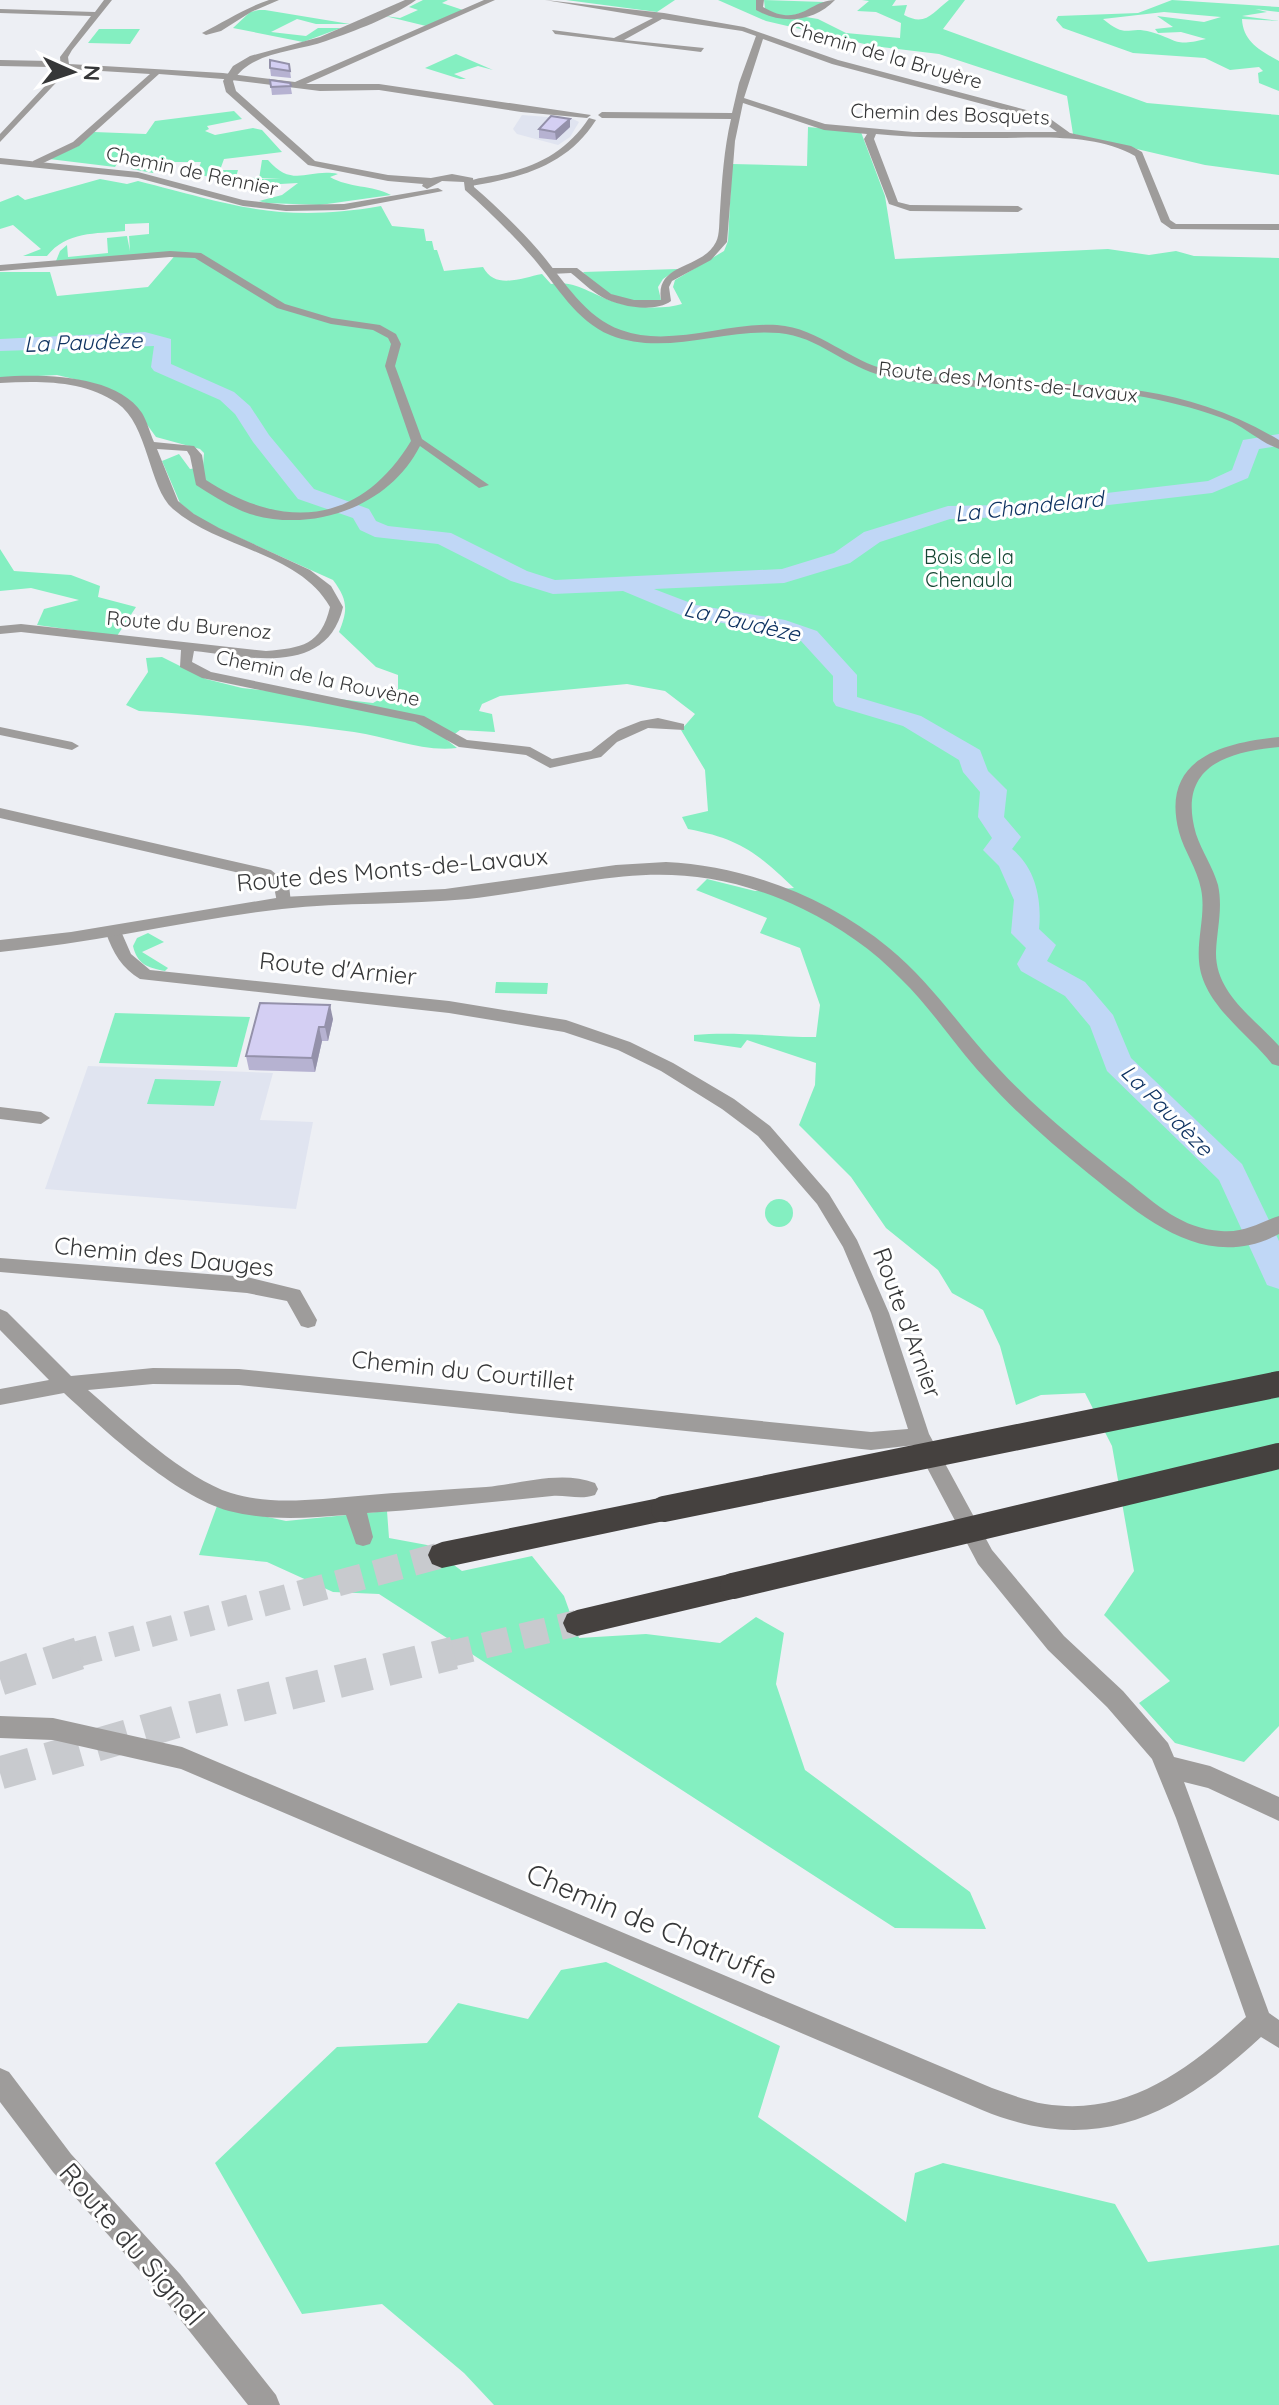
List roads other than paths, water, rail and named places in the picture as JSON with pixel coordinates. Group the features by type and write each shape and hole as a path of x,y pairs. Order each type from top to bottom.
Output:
{"highway":[{"path":"442,1555 1279,1384"},
{"path":"577,1623 1279,1456"}],"street":[{"path":"0,139 65,66 69,49 108,0"},
{"path":"206,33 228,27 246,10 261,8 275,0"},
{"path":"229,77 253,58 323,39 412,0"},
{"path":"296,85 491,0"},
{"name":"Chemin de la Bruyère","path":"549,0 744,29 759,37 835,62 1042,117 1067,135"},
{"path":"760,0 759,8 764,12 798,17 815,13 831,0"},
{"path":"0,11 97,14"},
{"path":"615,41 664,15"},
{"path":"555,32 701,50"},
{"path":"551,271 576,271 599,293 621,301 663,304 668,279 707,258 722,242 727,158 742,100 743,83 759,37"},
{"path":"0,63 50,64"},
{"path":"65,66 158,71 296,85 354,86 594,117 737,116"},
{"path":"36,163 76,144 158,71"},
{"path":"229,77 231,92 306,161 438,188 483,204"},
{"name":"Chemin des Bosquets","path":"742,100 815,126 872,132 1067,135"},
{"path":"438,188 470,185 516,174 550,161 594,117"},
{"path":"872,132 869,139 894,204 910,208 1018,209"},
{"path":"1067,135 1136,151 1166,222 1174,227 1279,227"},
{"name":"Chemin de Rennier","path":"0,161 110,170 265,207 317,209 438,188"},
{"path":"388,178 405,188"},
{"path":"438,188 451,178 470,185"},
{"name":"Route des Monts-de-Lavaux","path":"470,185 483,204 551,271 595,322 624,334 660,339 752,328 793,331 817,338 866,367 897,374 1139,394 1187,404 1225,417 1279,445"},
{"name":"Chemin de Rennier","path":"377,201 405,188 438,188"},
{"path":"0,268 170,254 197,255 296,312 376,327 392,336 396,344 390,366 417,441 483,485"},
{"name":"Route du Burenoz","path":"0,380 61,378 114,397 136,413 180,514 209,531 307,572 332,591 338,604 338,616 323,638 289,653 266,655 21,628 0,630"},
{"path":"149,445 190,448 196,455 200,482 240,507 310,518 333,514 356,502 407,460 417,441"},
{"name":"Chemin de la Rouvène","path":"188,647 185,664 207,675 296,697 419,719 464,744 530,751 550,764 596,754 606,741 654,722 670,722 679,727"},
{"path":"0,731 72,746"},
{"path":"1279,742 1242,746 1211,758 1190,777 1179,803 1188,835 1208,875 1212,899 1206,959 1214,985 1261,1034 1279,1059"},
{"path":"0,813 266,874 281,885 283,903"},
{"name":"Route des Monts-de-Lavaux","path":"0,946 114,933 283,903 464,893 665,868 706,871 759,885 832,917 887,956 927,994 992,1073 1070,1148 1156,1216 1180,1230 1207,1239 1240,1240 1267,1232 1279,1224"},
{"name":"Route d'Arnier","path":"114,933 120,952 132,968 146,975 532,1019 624,1046 710,1092 764,1131 823,1199 851,1245 880,1313 920,1436 965,1524 1011,1593 1056,1643 1115,1699 1160,1751 1269,2028"},
{"path":"0,1113 41,1118"},
{"name":"Chemin des Dauges","path":"0,1265 247,1285 293,1295 308,1320"},
{"path":"0,1317 69,1384 171,1469 225,1500 295,1511 496,1495 556,1487 588,1489"},
{"name":"Chemin du Courtillet","path":"0,1397 69,1384 153,1376 239,1377 871,1441 920,1436"},
{"path":"354,1505 363,1537"},
{"name":"Chemin de Chatruffe","path":"0,1727 53,1729 182,1758 991,2101 1054,2118 1109,2117 1152,2105 1269,2028"},
{"path":"1168,1767 1210,1777 1279,1809"},
{"name":"Route du Signal","path":"0,2081 62,2163 170,2284 266,2405"}],"waterway":[{"name":"La Paudèze","path":"0,345 145,338 164,343 161,367 227,396 243,410 260,438 306,494 361,514 368,525 383,532 443,538 519,576 553,587 784,576 842,558 872,537 948,513 1005,511 1212,487 1241,474 1250,444 1279,440"},
{"name":"La Paudèze","path":"633,589 691,611 785,627 809,636 845,675 845,701 912,721 971,756 978,776 994,790 991,805 993,822 1008,837 996,850 1010,861 1028,900 1025,933 1042,945 1031,964 1075,989 1103,1022 1118,1063 1231,1173 1279,1276"}],"tunnel":[{"path":"74,1655 442,1555"},
{"path":"446,1655 577,1623"},
{"path":"0,1679 80,1653"},
{"path":"0,1773 186,1719 454,1653"}],"water label":[{"name":"La Chandelard","path":"1029,506"}],"park label":[{"name":"Bois de la Chenaula","path":"969,568"}]}
